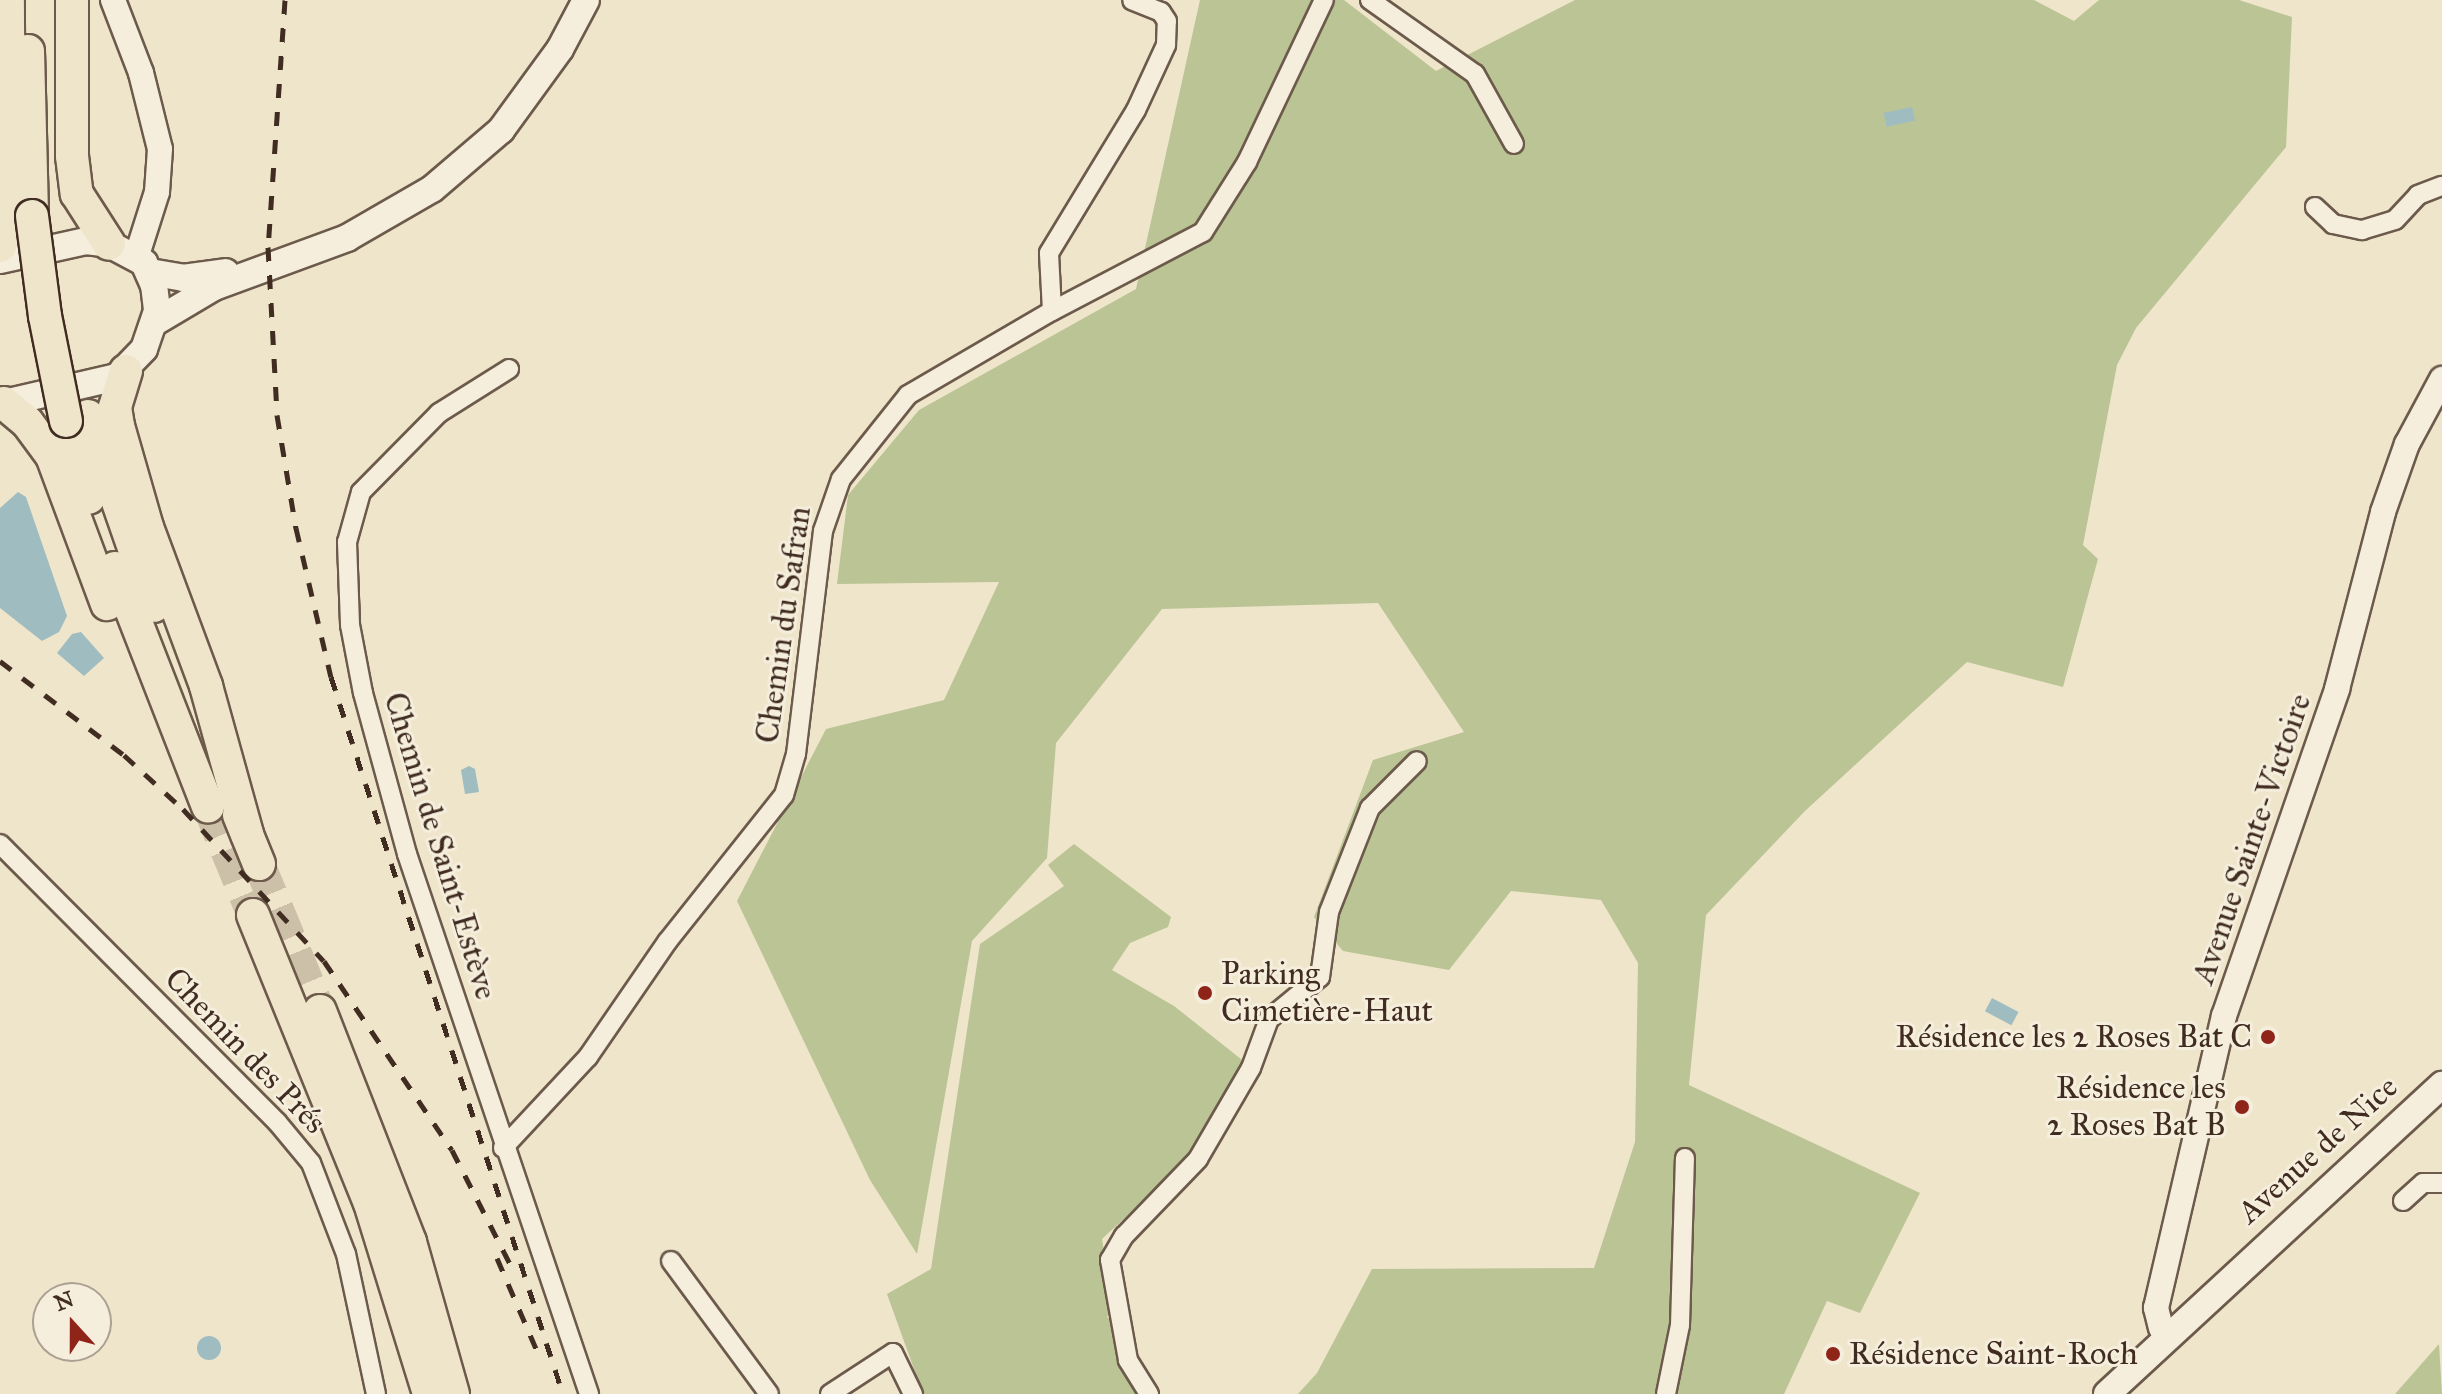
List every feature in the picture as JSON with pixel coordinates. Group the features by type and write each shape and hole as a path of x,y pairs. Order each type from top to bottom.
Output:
{"highway":[{"path":"0,246 9,212 8,0"},
{"path":"30,0 43,215 45,316 77,418 106,547 208,806"},
{"path":"43,215 53,0"},
{"path":"72,0 72,156 77,194 132,257"},
{"path":"126,371 115,407 118,426 147,527 206,686 247,834"},
{"path":"2,403 27,422 52,456 117,628 185,747"},
{"path":"77,418 259,864"},
{"path":"253,915 370,1203 429,1394"},
{"path":"320,1011 410,1242 453,1394"}],"main road":[{"path":"2,403 126,371 155,322 214,287 300,255 395,213 471,159 531,93 586,0"},
{"path":"0,260 86,241 201,277 300,255"},
{"path":"132,257 155,322"},
{"name":"Avenue de Nice","path":"2107,1394 2240,1266 2442,1085"},
{"name":"Avenue de Nice","path":"2087,1394 2161,1328 2240,1266"}],"street":[{"path":"113,0 141,73 160,149 157,192 132,257"},
{"path":"1052,311 1049,253 1136,110 1166,45 1167,21 1151,6 1132,0"},
{"name":"Chemin du Safran","path":"503,1148 588,1057 667,942 784,795 796,754 823,531 841,479 908,395 1052,311 1203,232 1247,162 1324,0"},
{"path":"1370,0 1475,74 1514,144"},
{"path":"2315,207 2333,224 2362,230 2395,220 2418,195 2442,186"},
{"name":"Chemin de Saint-Estève","path":"509,369 450,405 379,469 352,512 346,561 354,658 381,761 503,1148 589,1394"},
{"name":"Avenue Sainte-Victoire","path":"2161,1328 2156,1308 2224,1016 2337,689 2383,512 2434,408 2442,379"},
{"path":"1149,1394 1128,1360 1110,1260 1124,1236 1198,1159 1251,1068 1269,1019 1320,977 1329,912 1370,808 1417,761"},
{"name":"Chemin des Prés","path":"0,844 277,1122 311,1163 346,1254 376,1394"},
{"path":"1666,1394 1680,1325 1685,1158"},
{"path":"2403,1201 2423,1183 2442,1183"},
{"path":"671,1261 769,1394"},
{"path":"830,1394 893,1353 913,1394"}],"green space":[{"path":"1200,0 1344,0 1436,71 1575,0 2034,0 2074,21 2099,0 2239,0 2292,17 2286,147 2136,328 2117,365 2083,545 2098,559 2063,687 1967,662 1805,811 1706,915 1689,1085 1920,1193 1860,1313 1827,1301 1784,1394 1298,1394 1317,1373 1372,1269 1594,1268 1635,1142 1638,963 1601,900 1511,891 1449,970 1343,951 1314,917 1373,760 1464,732 1378,603 1162,609 1056,743 1047,858 972,941 917,1254 870,1180 737,901 826,729 944,700 999,582 837,584 848,495 919,410 1136,289"},
{"path":"1074,844 1171,917 1168,927 1130,943 1112,970 1174,1006 1246,1063 1191,1156 1102,1239 1113,1306 1107,1317 1117,1324 1138,1394 923,1394 887,1294 931,1269 980,944 1064,886 1048,865"},
{"path":"2439,1344 2442,1394 2395,1394"}],"water":[{"path":"1912,107 1915,121 1887,127 1884,113"},
{"path":"18,492 26,497 67,616 59,632 42,641 0,608 0,508"},
{"path":"81,632 104,658 84,676 57,653 72,634"},
{"path":"469,766 475,769 479,792 465,794 461,770"},
{"path":"1992,998 2018,1012 2011,1025 1985,1011"},
{"path":"209,1336 220,1343 221,1348 214,1359 209,1360 198,1353 197,1348 204,1337"}],"tunnel":[{"path":"208,806 253,915"},
{"path":"259,864 320,1011"}],"railway":[{"path":"285,0 268,247 277,415 296,528 331,677 562,1391"},
{"path":"0,661 124,755 183,809 324,961 452,1150 512,1268"},
{"path":"497,1258 538,1353"}],"place":[{"name":"Parking Cimetière-Haut","path":"1205,993"},
{"name":"Résidence les 2 Roses Bat C","path":"2268,1037"},
{"name":"Résidence les 2 Roses Bat B","path":"2242,1107"},
{"name":"Résidence Saint-Roch","path":"1833,1354"}]}
